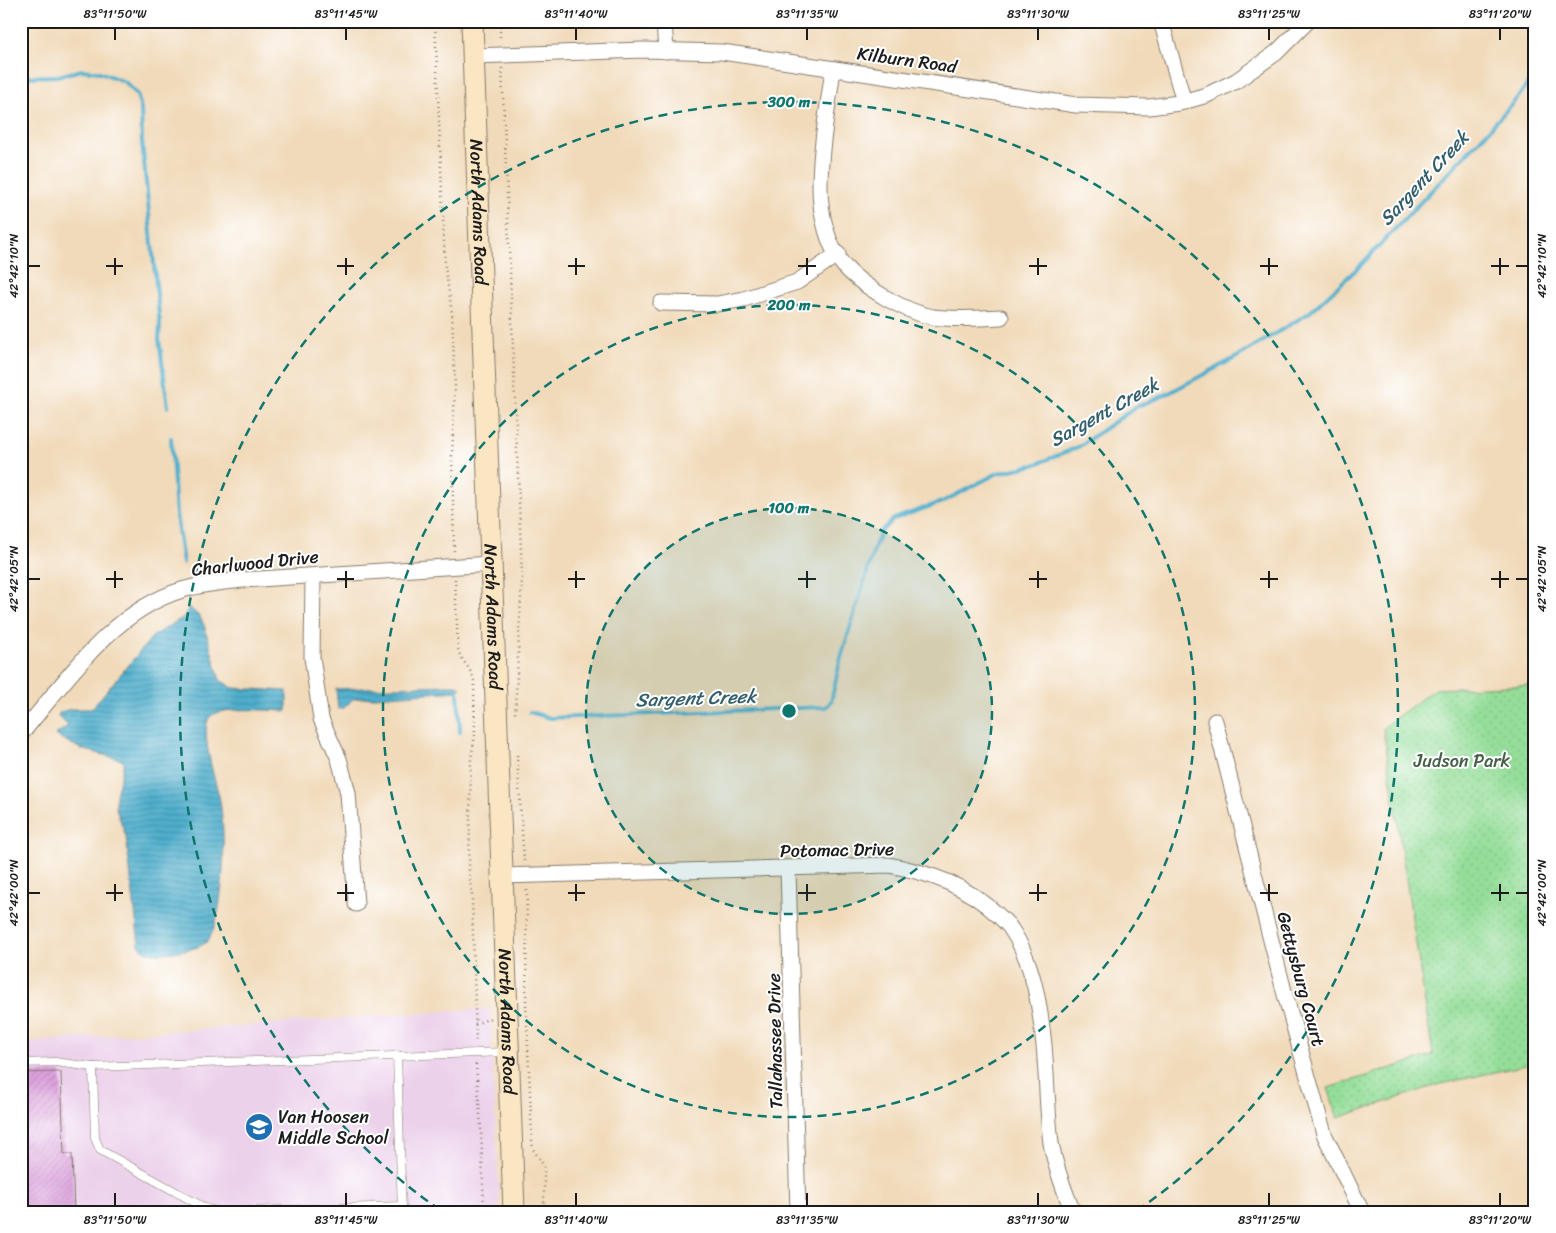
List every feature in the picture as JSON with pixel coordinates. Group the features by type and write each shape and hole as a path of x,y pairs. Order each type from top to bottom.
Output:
{"main road":[{"name":"North Adams Road","path":"472,21 514,1212"}],"street":[{"path":"664,21 666,51"},
{"path":"1161,21 1184,102"},
{"name":"Kilburn Road","path":"474,56 666,51 722,52 1076,105 1149,107 1184,102 1207,95 1236,81 1276,53 1308,21"},
{"path":"833,69 820,187 822,210 828,236 843,265 866,285 893,302 931,316 1001,317"},
{"path":"661,303 717,304 744,299 797,282 838,254"},
{"name":"Charlwood Drive","path":"21,734 88,655 116,627 148,606 180,590 207,584 491,564"},
{"path":"313,576 312,657 321,719 339,759 348,793 356,904"},
{"name":"Gettysburg Court","path":"1215,720 1284,990 1324,1134 1362,1212"},
{"name":"Potomac Drive","path":"502,876 890,865 916,870 967,891 984,903 1011,928 1028,963 1037,996 1044,1044 1052,1145 1061,1182 1073,1212"},
{"name":"Tallahassee Drive","path":"788,869 798,1212"}],"lane":[{"path":"21,1063 54,1062 93,1067 326,1060 397,1054 508,1052"},
{"path":"93,1067 95,1138 100,1150 207,1209 221,1212 402,1209 397,1054"}],"path":[{"path":"435,21 446,266 452,321 456,396 452,456 454,554"},
{"path":"500,21 500,44"},
{"path":"502,66 522,577 515,720"},
{"path":"455,576 458,648 461,659 471,672 474,681 475,735 471,759 469,870 472,895 476,1038"},
{"path":"516,749 523,856"},
{"path":"527,890 526,1002 532,1139 533,1148 544,1166 544,1212"},
{"path":"475,1024 489,1018"},
{"path":"476,1066 481,1127 484,1212"}],"shaded area":[{"name":"Van Hoosen Middle School","path":"490,1008 500,1212 21,1212 21,1042"}],"green space":[{"name":"Judson Park","path":"1535,685 1535,1063 1437,1085 1338,1118 1328,1088 1433,1055 1383,728 1434,689"}],"water":[{"path":"189,607 200,617 204,625 220,680 233,688 287,691 287,711 233,710 214,714 209,718 206,734 207,745 219,796 223,828 223,869 219,909 215,926 209,939 202,945 183,951 155,953 146,951 139,945 126,837 116,808 116,795 124,762 81,749 55,735 68,726 58,716 60,712 71,709 91,709 153,636 184,617"},
{"path":"457,685 461,688 458,691 353,699 344,708 338,709 336,689"}],"building":[{"path":"61,1072 64,1154 72,1154 74,1212 21,1212 21,1073"}],"waterway":[{"path":"21,77 58,76 82,70 100,72 125,82 137,94 141,109 142,142 160,325 159,339 168,407"},
{"name":"Sargent Creek","path":"530,712 550,718 826,707 831,702 840,661 875,546 881,531 894,519 942,502 998,473 1034,465 1078,447 1136,407 1163,396 1237,357 1309,313 1360,266 1488,131 1519,96 1535,73"},
{"path":"171,438 176,515 183,563"},
{"path":"458,691 460,732"}],"place":[{"name":"Van Hoosen Middle School","path":"259,1127"}]}
